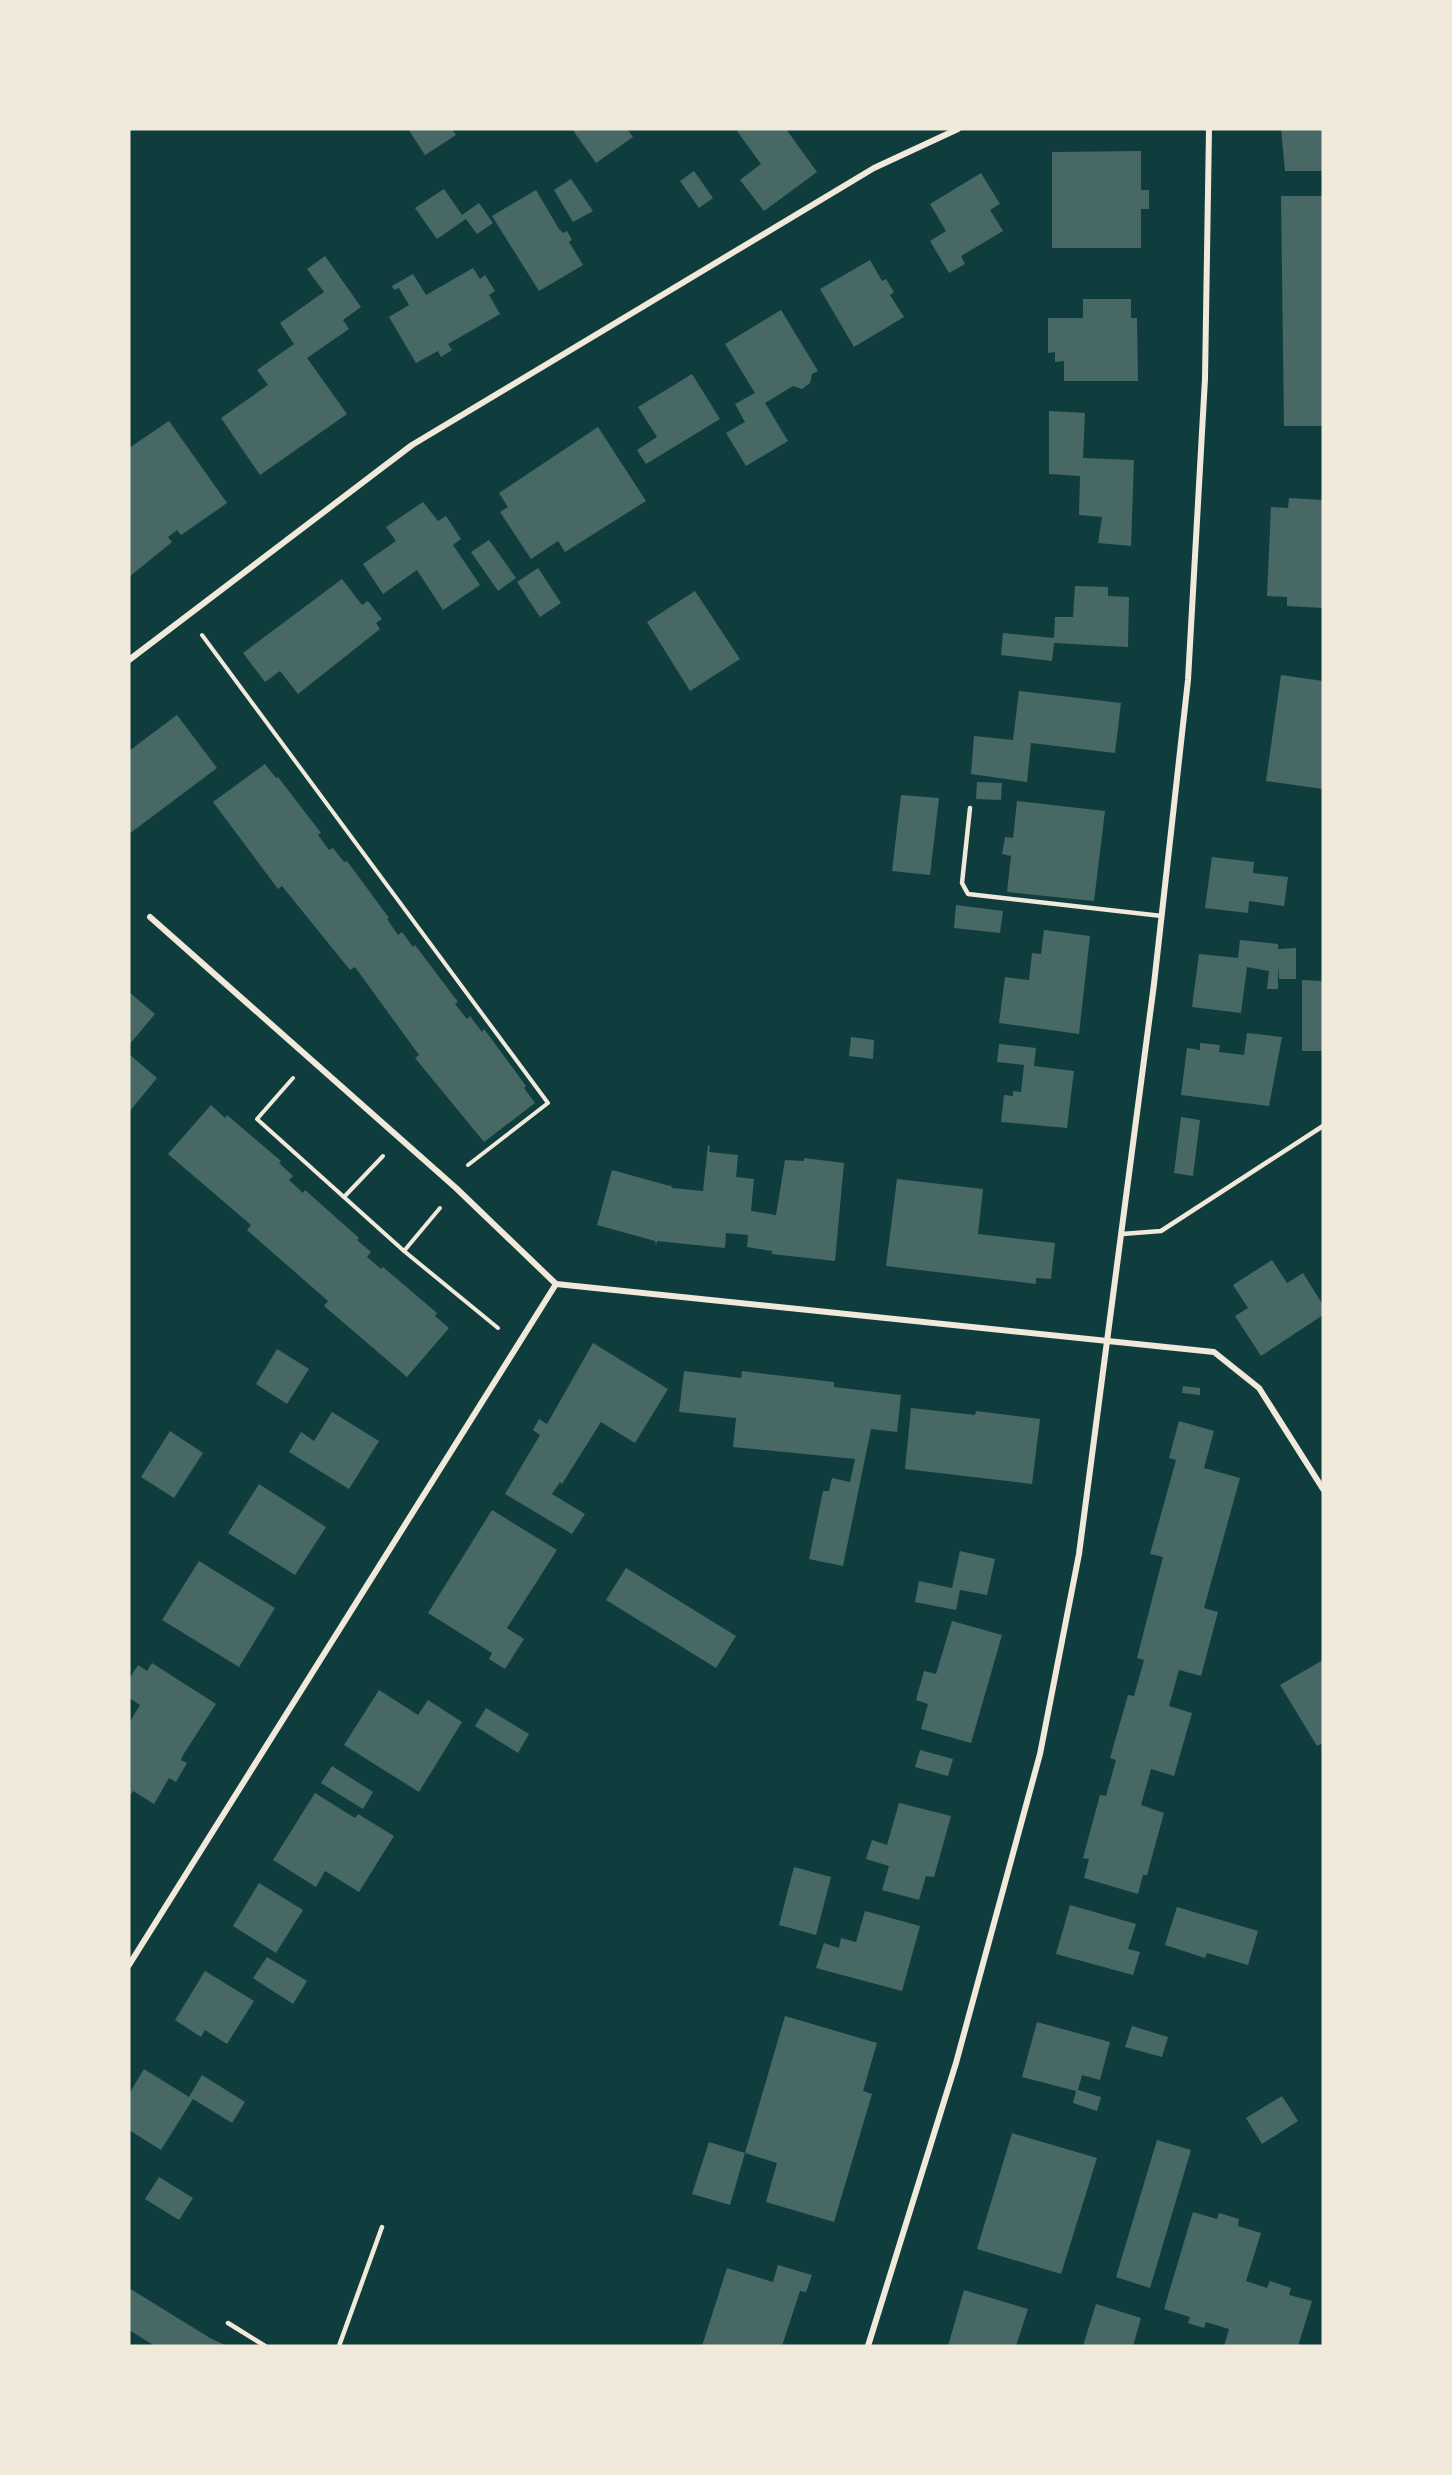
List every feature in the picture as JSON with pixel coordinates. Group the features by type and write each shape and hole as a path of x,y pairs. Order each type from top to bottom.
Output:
{"street":[{"path":"129,660 412,445 874,168 958,129"},
{"path":"868,2346 956,2063 1040,1754 1079,1554 1162,916 1188,680 1205,380 1209,129"},
{"path":"150,917 448,1180 556,1284 1108,1343 1215,1352 1258,1388 1323,1489"},
{"path":"129,1965 556,1284"}],"lane":[{"path":"970,808 962,883 968,894 1162,916"},
{"path":"1122,1234 1161,1231 1323,1126"},
{"path":"339,2346 382,2227"},
{"path":"228,2323 265,2346"}],"path":[{"path":"188,615 548,1103 448,1180"},
{"path":"309,1059 257,1119 404,1251 519,1345"},
{"path":"344,1197 399,1139"},
{"path":"404,1251 456,1188"}],"building":[{"path":"408,129 452,129 456,135 425,155"},
{"path":"572,129 627,129 633,137 596,163"},
{"path":"739,129 786,129 817,172 764,211 740,180 761,164 737,131"},
{"path":"1281,129 1323,129 1323,171 1285,171"},
{"path":"1141,151 1141,190 1149,190 1149,209 1141,209 1141,248 1052,248 1052,152"},
{"path":"694,171 713,198 699,208 680,181"},
{"path":"981,173 1000,204 990,210 1003,231 961,256 965,264 949,273 930,241 946,231 930,204"},
{"path":"571,179 593,211 573,222 554,190"},
{"path":"444,189 462,215 479,203 493,223 477,234 466,219 437,239 415,208"},
{"path":"536,190 559,229 563,233 567,231 572,240 569,242 583,265 539,291 492,216"},
{"path":"1281,196 1323,196 1323,426 1284,426"},
{"path":"325,256 361,307 343,320 349,329 307,358 347,414 260,475 221,418 268,385 257,370 294,344 280,323 324,292 307,269"},
{"path":"870,260 882,281 886,279 894,292 890,295 904,317 854,347 820,289"},
{"path":"473,268 480,279 485,275 495,291 489,295 500,314 448,344 452,350 441,357 438,351 416,363 389,317 409,305 399,288 394,290 392,286 413,274 426,295"},
{"path":"1083,299 1131,299 1131,318 1137,318 1138,381 1064,381 1064,361 1055,362 1055,352 1048,353 1048,318 1083,318"},
{"path":"781,310 818,371 812,374 810,383 802,389 793,386 765,403 788,441 746,466 726,433 745,422 735,404 755,393 725,344"},
{"path":"692,374 720,419 646,464 637,450 657,437 638,407"},
{"path":"1049,411 1085,413 1083,458 1134,460 1131,546 1098,543 1102,517 1079,515 1080,476 1049,474"},
{"path":"169,421 227,503 181,535 177,530 168,537 172,542 129,577 129,448"},
{"path":"598,427 646,501 565,552 558,541 531,559 500,512 508,507 499,493"},
{"path":"1289,498 1323,500 1323,608 1287,606 1287,597 1267,596 1271,507 1288,508"},
{"path":"423,502 438,521 446,516 461,539 453,545 480,585 443,610 417,570 383,594 363,564 396,541 386,527"},
{"path":"489,540 516,578 498,591 471,552"},
{"path":"538,568 561,603 540,617 517,582"},
{"path":"342,579 362,605 368,601 382,619 376,623 380,629 298,694 280,671 265,682 243,653"},
{"path":"1075,586 1108,587 1108,596 1129,597 1128,647 1054,643 1052,661 1001,655 1003,633 1054,638 1055,617 1073,617"},
{"path":"695,591 740,659 690,691 647,622"},
{"path":"1281,675 1323,681 1323,789 1266,781"},
{"path":"1019,691 1121,703 1115,753 1031,743 1027,782 971,774 974,736 1013,740"},
{"path":"177,715 217,768 129,834 129,751"},
{"path":"265,764 276,778 278,777 321,833 318,835 329,850 333,848 344,862 347,861 389,918 387,919 398,935 402,932 413,947 415,945 458,1002 455,1004 467,1019 470,1016 482,1032 484,1029 526,1086 524,1088 535,1103 484,1142 415,1058 419,1055 355,967 350,970 282,886 278,889 213,802"},
{"path":"977,782 1002,783 1001,800 976,799"},
{"path":"901,795 939,798 930,875 892,871"},
{"path":"1017,801 1105,811 1094,901 1007,892 1011,856 1002,854 1005,837 1013,838"},
{"path":"1212,857 1254,862 1253,873 1288,877 1284,906 1249,901 1248,913 1205,908"},
{"path":"956,905 1003,911 1000,933 954,928"},
{"path":"1044,930 1090,936 1079,1034 999,1023 1005,977 1029,980 1032,953 1041,954"},
{"path":"1240,940 1278,944 1278,949 1296,948 1296,979 1279,979 1278,964 1278,989 1267,989 1269,971 1247,967 1241,1013 1192,1007 1199,954 1238,958"},
{"path":"1302,980 1323,981 1323,1051 1302,1051"},
{"path":"129,992 155,1014 129,1045"},
{"path":"1247,1033 1282,1037 1269,1106 1181,1095 1187,1048 1200,1050 1200,1043 1220,1045 1219,1052 1244,1055"},
{"path":"851,1037 874,1040 873,1059 849,1056"},
{"path":"999,1044 1036,1048 1034,1066 1074,1071 1067,1128 1001,1122 1004,1095 1013,1096 1013,1091 1021,1092 1024,1065 997,1062"},
{"path":"129,1054 157,1078 129,1112"},
{"path":"211,1105 225,1118 227,1115 281,1161 279,1163 293,1176 289,1180 303,1193 305,1190 359,1238 357,1240 371,1252 367,1257 381,1269 383,1267 437,1313 435,1316 449,1328 407,1377 324,1306 328,1301 247,1230 251,1225 168,1154"},
{"path":"1181,1117 1200,1120 1193,1176 1174,1173"},
{"path":"708,1145 710,1146 709,1152 738,1155 736,1177 754,1179 751,1211 776,1215 785,1160 804,1161 804,1158 844,1163 835,1261 772,1254 772,1251 747,1247 748,1235 726,1233 725,1248 657,1241 656,1245 655,1241 597,1225 612,1170 670,1186 670,1184 672,1188 703,1191"},
{"path":"897,1179 983,1189 978,1234 1055,1243 1051,1279 1036,1278 1036,1284 886,1266"},
{"path":"1272,1260 1287,1283 1303,1273 1323,1305 1323,1315 1261,1356 1235,1316 1248,1308 1233,1285"},
{"path":"593,1343 668,1389 635,1443 601,1422 562,1484 560,1482 552,1494 585,1514 572,1534 505,1494 540,1435 533,1430 539,1419 547,1424"},
{"path":"277,1349 309,1369 287,1404 256,1384"},
{"path":"684,1371 741,1378 742,1371 834,1382 834,1387 901,1395 897,1432 871,1429 843,1566 809,1559 823,1491 829,1491 832,1478 850,1482 855,1459 733,1447 736,1418 679,1412"},
{"path":"1183,1386 1200,1388 1200,1395 1182,1393"},
{"path":"911,1408 975,1415 976,1411 1040,1419 1032,1484 905,1469"},
{"path":"332,1412 379,1441 349,1489 289,1452 301,1432 314,1441"},
{"path":"1179,1421 1214,1431 1204,1468 1240,1478 1204,1608 1218,1612 1201,1676 1179,1670 1169,1706 1192,1713 1174,1776 1151,1769 1141,1805 1164,1813 1147,1875 1143,1875 1138,1894 1084,1878 1089,1859 1083,1858 1100,1795 1106,1796 1116,1760 1110,1758 1128,1695 1134,1696 1144,1660 1137,1658 1163,1557 1150,1554 1176,1460 1169,1458"},
{"path":"170,1431 203,1453 174,1498 141,1477"},
{"path":"259,1484 326,1527 295,1575 228,1533"},
{"path":"492,1510 557,1550 507,1628 524,1639 505,1669 489,1659 492,1653 428,1613"},
{"path":"960,1551 995,1559 987,1595 960,1590 956,1610 915,1602 919,1581 952,1588"},
{"path":"199,1561 275,1608 239,1667 162,1620"},
{"path":"626,1568 736,1636 716,1668 606,1600"},
{"path":"952,1621 1002,1635 971,1743 921,1729 928,1704 916,1700 924,1671 936,1674"},
{"path":"1323,1660 1323,1743 1317,1746 1280,1685"},
{"path":"152,1663 216,1704 183,1755 181,1760 187,1763 176,1782 169,1778 154,1804 133,1791 129,1798 129,1723 140,1705 129,1698 129,1679 138,1665 147,1671"},
{"path":"379,1690 418,1715 428,1700 462,1722 419,1792 344,1745"},
{"path":"486,1708 529,1734 518,1753 475,1726"},
{"path":"920,1750 953,1759 948,1776 915,1767"},
{"path":"332,1766 373,1792 363,1809 321,1783"},
{"path":"315,1793 355,1818 358,1814 394,1836 359,1892 325,1871 316,1887 273,1860"},
{"path":"899,1803 951,1816 934,1877 926,1876 919,1900 882,1890 889,1866 866,1859 872,1840 887,1845"},
{"path":"794,1867 831,1877 816,1935 779,1925"},
{"path":"259,1883 303,1910 276,1953 233,1926"},
{"path":"1070,1905 1136,1924 1128,1949 1140,1952 1133,1975 1056,1954"},
{"path":"1177,1907 1258,1931 1248,1965 1207,1953 1205,1958 1165,1945"},
{"path":"865,1911 920,1926 902,1991 816,1968 824,1943 839,1948 841,1938 856,1942"},
{"path":"267,1957 307,1981 293,2004 253,1978"},
{"path":"205,1971 254,2001 227,2044 205,2030 201,2037 175,2020"},
{"path":"785,2016 877,2043 863,2091 872,2094 834,2222 766,2202 777,2163 745,2153"},
{"path":"1037,2022 1110,2042 1100,2080 1082,2075 1078,2090 1101,2097 1097,2111 1073,2103 1076,2091 1022,2077"},
{"path":"1132,2026 1168,2037 1162,2057 1125,2047"},
{"path":"144,2069 189,2097 202,2075 245,2102 232,2123 193,2099 161,2150 129,2130 129,2094"},
{"path":"1282,2096 1298,2121 1262,2144 1246,2118"},
{"path":"1012,2133 1097,2158 1061,2274 977,2249"},
{"path":"1157,2140 1191,2150 1150,2288 1116,2277"},
{"path":"709,2142 745,2153 730,2205 692,2194"},
{"path":"159,2177 193,2198 179,2220 145,2199"},
{"path":"1193,2212 1217,2219 1219,2213 1239,2219 1238,2226 1261,2233 1246,2281 1267,2288 1270,2281 1291,2288 1289,2295 1312,2301 1298,2346 1224,2346 1229,2329 1206,2322 1204,2328 1188,2323 1190,2317 1164,2309"},
{"path":"778,2265 812,2275 806,2292 800,2291 782,2346 702,2346 727,2268 773,2282"},
{"path":"129,2288 227,2346 155,2346 129,2330"},
{"path":"964,2290 1028,2309 1016,2346 948,2346"},
{"path":"1096,2304 1141,2318 1133,2346 1083,2346"}]}
